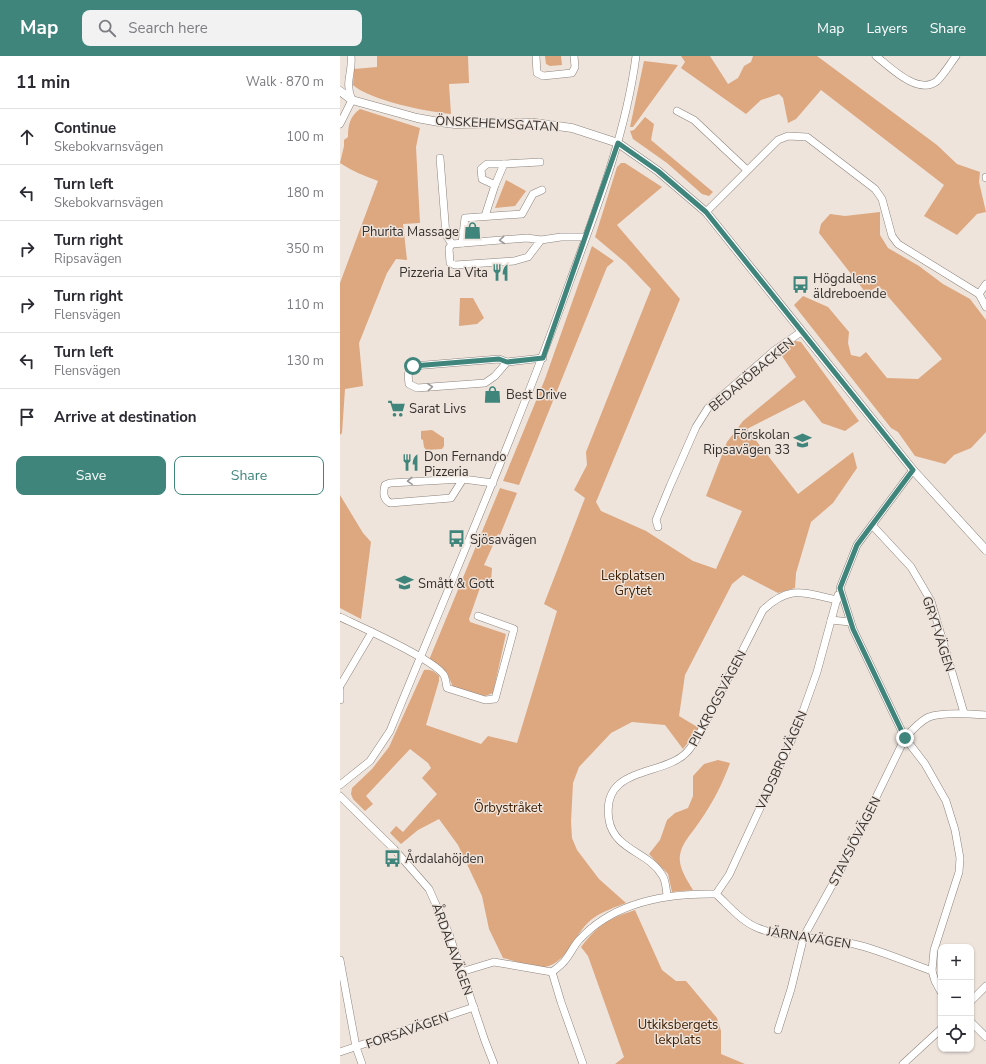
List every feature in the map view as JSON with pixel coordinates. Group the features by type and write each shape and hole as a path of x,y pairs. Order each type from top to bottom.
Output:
{"street":[{"path":"340,124 352,100 348,90 352,63 351,56"},
{"path":"536,56 537,73 543,76 572,73 575,67 574,56"},
{"path":"340,785 370,761 385,740 493,482 543,358 618,143 633,78 636,56"},
{"path":"876,56 914,84 928,86 937,81 956,56"},
{"name":"ÖNSKEHEMSGATAN","path":"340,91 352,100 417,118 455,124 505,122 552,124 618,143 658,171 706,212 913,470 986,550"},
{"path":"677,111 694,120 747,170"},
{"path":"706,212 778,140 788,136 807,137 875,189 882,199 892,236 898,244 979,294 986,307"},
{"path":"440,158 446,235 452,244"},
{"path":"495,185 482,179 482,170 487,164 540,162"},
{"path":"485,216 495,185 504,164"},
{"path":"462,243 464,218 522,214 534,194 542,190"},
{"path":"452,244 527,238 541,240 561,237 585,237"},
{"path":"452,244 449,248 449,259 450,263 455,265 514,261 528,257 541,240"},
{"path":"979,294 986,284"},
{"name":"BEDARÖBACKEN","path":"658,527 656,520 670,486 696,427 708,408 775,350 801,332"},
{"path":"507,362 495,376 485,383 416,388 409,384 409,370 413,366 499,359 507,362 543,358"},
{"name":"VADSBROVÄGEN","path":"716,894 729,875 797,728 809,696 840,588 857,545 913,470"},
{"path":"463,478 451,498 390,503 385,500 385,485 390,482 463,478 493,482"},
{"name":"GRYTVÄGEN","path":"872,525 911,566 931,601 964,713"},
{"path":"840,588 850,622 905,738 925,764 946,801 955,830 960,858 959,872 934,950 932,970 938,986"},
{"name":"PILKROGSVÄGEN","path":"667,896 663,876 650,860 631,850 616,837 609,821 609,807 612,794 619,785 631,776 676,760 688,751 703,727 763,610 774,600 781,595 797,592 837,600"},
{"path":"340,617 420,657 444,675 447,688 485,700 495,699 514,629 478,616"},
{"path":"831,620 850,622"},
{"path":"340,686 372,632"},
{"path":"340,690 340,700"},
{"name":"STAVSJÖVÄGEN","path":"778,1030 791,989 804,936 841,869 905,738 914,728 930,716 964,713 986,714"},
{"name":"ÅRDALAVÄGEN","path":"340,796 394,848 429,888 450,934 461,972 494,1064"},
{"path":"552,972 566,960 579,939 602,919 616,912 667,896 716,894"},
{"name":"JÄRNAVÄGEN","path":"716,894 740,917 757,928 777,934 804,936 855,944 932,970"},
{"path":"340,960 356,1047 362,1064"},
{"path":"461,972 494,962 552,972"},
{"path":"552,972 560,1002 583,1064"},
{"path":"974,998 986,986"},
{"name":"FORSAVÄGEN","path":"340,1052 474,1007"},
{"path":"974,1025 986,1037"},
{"path":"903,1064 938,1032"}],"green space":[{"path":"377,56 468,56 469,83 449,84 451,114 428,111 385,100 372,96 353,85 354,69 377,67"},
{"path":"545,56 561,56 562,65 550,66 546,64"},
{"path":"681,56 710,56 728,84 738,78 744,66 751,62 753,56 817,56 937,145 957,164 980,172 979,182 986,212 977,214 957,235 924,216 944,185 821,90 796,119 788,123 783,98 779,94 761,100 746,114 681,68 685,62"},
{"path":"644,61 678,65 633,127 630,127"},
{"path":"360,109 420,128 416,147 420,223 403,224 407,260 396,259 387,273 359,343 363,386 345,389 342,433 340,435 340,283 378,181 354,171 340,163 344,140 348,137 350,121"},
{"path":"645,117 654,124 651,140 713,192 709,196 702,194 667,163 633,139 630,131 634,130"},
{"name":"Örbystråket","path":"621,163 625,163 662,187 617,225 680,299 596,502 601,511 646,531 693,561 716,569 742,511 706,496 727,442 743,421 796,377 780,353 795,341 801,342 859,421 845,431 822,423 804,400 747,429 798,494 853,452 857,468 833,503 811,522 796,573 795,588 778,593 743,575 732,584 685,675 679,716 699,728 683,749 665,725 632,722 611,733 579,767 573,783 571,822 572,838 577,850 599,879 626,903 606,911 588,922 567,952 554,964 545,967 530,966 503,958 489,929 482,896 458,845 439,819 418,830 401,844 390,833 396,826 403,832 437,794 422,778 431,768 428,763 410,749 366,796 373,804 365,811 353,799 351,794 352,788 372,769 389,747 424,670 432,671 439,676 439,681 426,725 481,744 488,736 517,743 557,611 544,604 585,498 574,490 587,465 586,452 651,289 626,263 595,237 617,167"},
{"path":"506,180 526,191 515,206 495,208"},
{"path":"880,212 880,235 888,248 919,266 943,284 970,299 986,320 986,432 971,448 954,455 945,464 915,456 898,432 891,428 794,305 803,296 828,307 849,332 848,343 851,355 860,357 866,352 887,378 918,379 942,359 879,286 866,293 819,233 821,224 830,214 845,216"},
{"path":"592,246 614,261 607,267 519,485 503,481 545,379"},
{"path":"460,298 473,298 484,318 477,324 459,326"},
{"path":"432,430 444,438 444,446 442,449 426,450 424,447 423,440 421,439 421,431"},
{"path":"500,488 517,493 500,535 498,534 484,565 492,568 491,582 482,582 469,619 470,622 506,634 493,693 485,696 453,687 447,673 429,660"},
{"path":"340,495 363,533 371,542 361,619 340,608"},
{"path":"718,760 730,763 721,786 685,841 680,855 680,864 693,890 672,892 668,874 649,854 660,840 667,820 675,813 688,808 693,796 693,776 704,764"},
{"name":"Utkiksbergets lekplats","path":"635,910 662,970 676,981 686,981 717,1018 721,1031 721,1054 745,1064 615,1064 624,1057 588,956 581,947 593,933 605,923 618,916"}],"place":[{"name":"Phurita Massage","path":"472,231"},
{"name":"Pizzeria La Vita","path":"501,272"},
{"name":"Högdalens äldreboende","path":"800,285"},
{"name":"Best Drive","path":"493,394"},
{"name":"Sarat Livs","path":"396,408"},
{"name":"Förskolan Ripsavägen 33","path":"803,441"},
{"name":"Don Fernando Pizzeria","path":"411,463"},
{"name":"Sjösavägen","path":"457,539"},
{"name":"Smått & Gott","path":"405,583"},
{"name":"Årdalahöjden","path":"392,858"}],"route":[{"path":"413,366 499,359 507,362 543,358 618,143 658,171 706,212 913,470 857,545 840,588 853,629 905,738"}],"park label":[{"name":"Lekplatsen Grytet","path":"633,582"}]}
